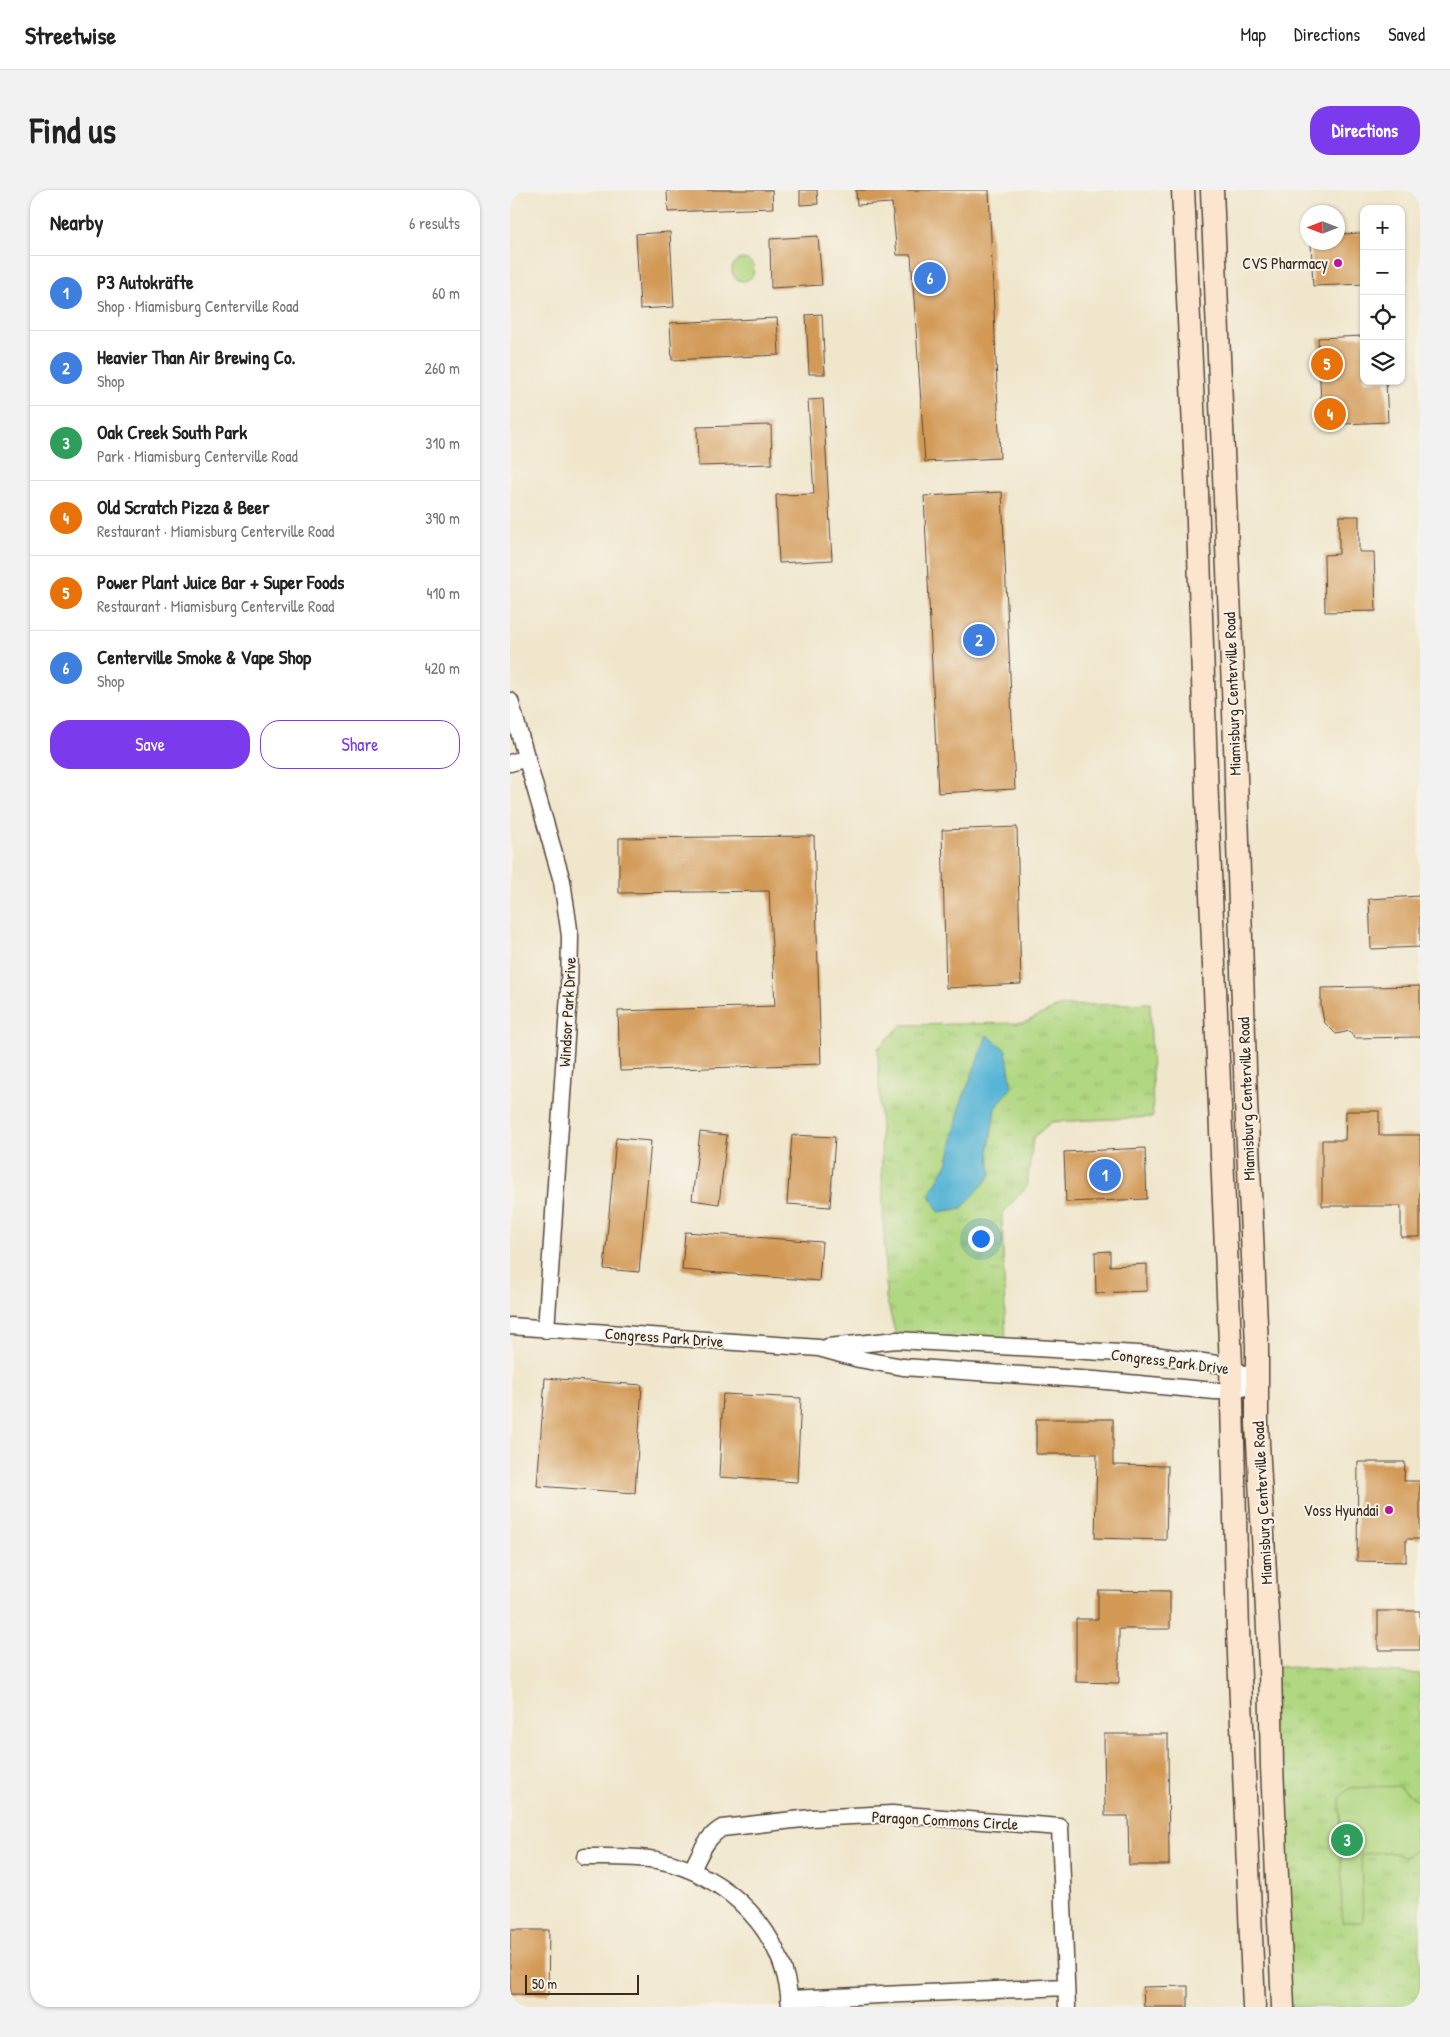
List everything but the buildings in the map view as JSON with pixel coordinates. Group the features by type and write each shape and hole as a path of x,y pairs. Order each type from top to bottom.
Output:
{"main road":[{"name":"Miamisburg Centerville Road","path":"1183,190 1197,483 1219,1101 1231,1366 1238,1631 1254,2007"},
{"name":"Miamisburg Centerville Road","path":"1212,190 1234,712 1246,1101 1257,1346 1256,1384 1270,1666 1272,1767 1283,2007"},
{"path":"1219,1101 1246,1101"},
{"path":"1249,1889 1277,1888"}],"street":[{"name":"Windsor Park Drive","path":"510,701 562,881 570,936 570,994 546,1330"},
{"path":"510,763 527,758"},
{"name":"Congress Park Drive","path":"510,1326 818,1348 897,1340 1154,1356 1231,1366 1256,1384"},
{"name":"Congress Park Drive","path":"818,1348 859,1359 903,1367 1095,1380 1215,1392 1231,1391 1256,1384"},
{"name":"Paragon Commons Circle","path":"692,1870 707,1840 722,1828 801,1819 892,1814 1060,1827 1067,2007"},
{"path":"585,1857 633,1857 656,1860 692,1870 714,1881 731,1893 757,1920 777,1952 785,1975 790,2003 1065,1987"}],"green space":[{"path":"743,259 753,266 754,270 747,280 743,281 733,274 732,270 739,260"},
{"path":"1150,1003 1153,1117 1051,1122 1033,1138 1027,1186 1002,1214 1006,1346 897,1340 886,1297 878,1048 902,1025 1023,1023 1060,1006"},
{"path":"1270,1666 1420,1674 1420,2007 1283,2007"},
{"path":"1398,1786 1420,1802 1420,1823 1415,1826 1415,1850 1404,1857 1389,1852 1361,1854 1363,1922 1342,1922 1340,1798 1350,1788"}],"water":[{"path":"987,1035 1006,1050 1012,1087 995,1108 989,1149 991,1175 962,1208 939,1212 929,1195 948,1162 960,1106"}],"place":[{"name":"CVS Pharmacy","path":"1338,263"},
{"name":"Centerville Smoke & Vape Shop","path":"930,278"},
{"name":"Power Plant Juice Bar + Super Foods","path":"1327,364"},
{"name":"Old Scratch Pizza & Beer","path":"1330,414"},
{"name":"Heavier Than Air Brewing Co.","path":"979,640"},
{"name":"P3 Autokräfte","path":"1105,1175"},
{"name":"Voss Hyundai","path":"1389,1510"},
{"name":"Oak Creek South Park","path":"1347,1840"}]}
